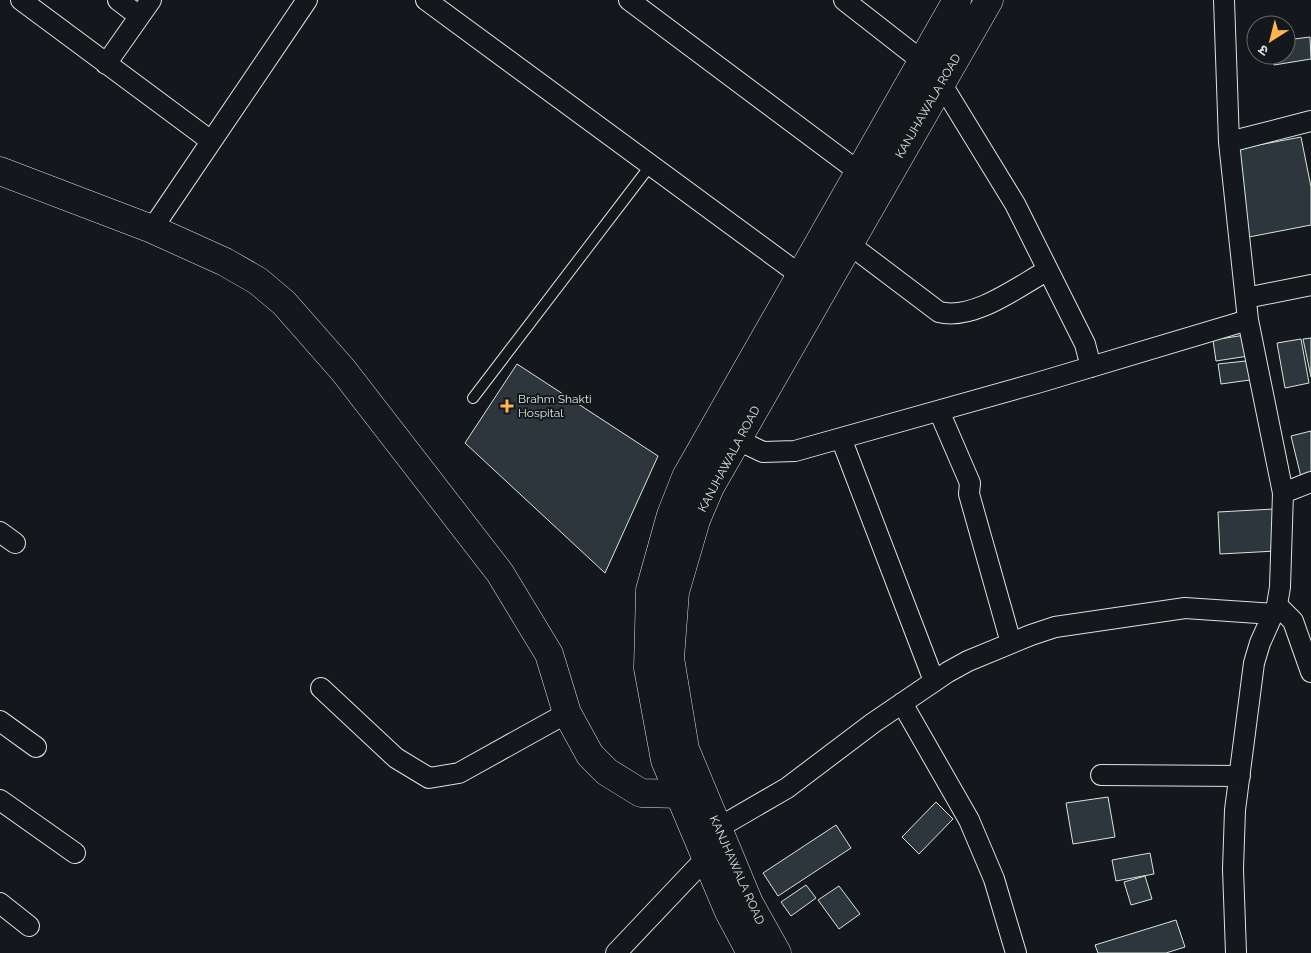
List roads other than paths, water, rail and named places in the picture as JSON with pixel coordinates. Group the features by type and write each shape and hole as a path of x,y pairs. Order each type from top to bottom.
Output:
{"main road":[{"name":"KANJHAWALA ROAD","path":"777,953 749,903 718,828 665,760 648,668 650,590 671,515 686,477 957,0"},
{"name":"KANJHAWALA ROAD","path":"751,953 729,912 706,858 690,791 670,658 675,592 696,520 710,487 988,0"},
{"path":"0,171 152,229 225,262 258,281 284,303 343,370 500,573 550,654 567,712 577,736 590,755 622,783 641,793 690,791"}],"street":[{"path":"21,0 211,141"},
{"path":"106,64 145,8 118,0"},
{"path":"152,229 307,0"},
{"path":"426,0 822,291"},
{"path":"629,0 859,172"},
{"path":"844,0 922,61"},
{"path":"1224,0 1229,142 1248,320 1283,494 1280,587 1276,609 1260,643 1254,663 1235,810 1233,869 1236,953"},
{"path":"941,83 1016,204 1085,344 1091,367"},
{"path":"1229,142 1311,121"},
{"path":"849,244 940,312 951,315 965,313 986,305 1048,270"},
{"path":"1246,298 1311,285"},
{"path":"738,440 763,452 795,451 1091,367 1248,320"},
{"path":"939,410 970,483 969,494 1011,643"},
{"path":"842,438 934,681"},
{"path":"1283,494 1309,490"},
{"path":"718,828 787,788 934,681 968,661 1055,627 1184,608 1276,609 1293,621 1311,672"},
{"path":"320,688 396,758 429,778 459,773 567,712"},
{"path":"902,703 969,820 994,879 1016,953"},
{"path":"0,721 36,747"},
{"path":"1101,775 1240,776"},
{"path":"0,800 75,853"},
{"path":"616,953 706,858"},
{"path":"0,903 30,926"}],"lane":[{"path":"473,398 650,166"}],"place":[{"name":"Brahm Shakti Hospital","path":"507,406"}]}
